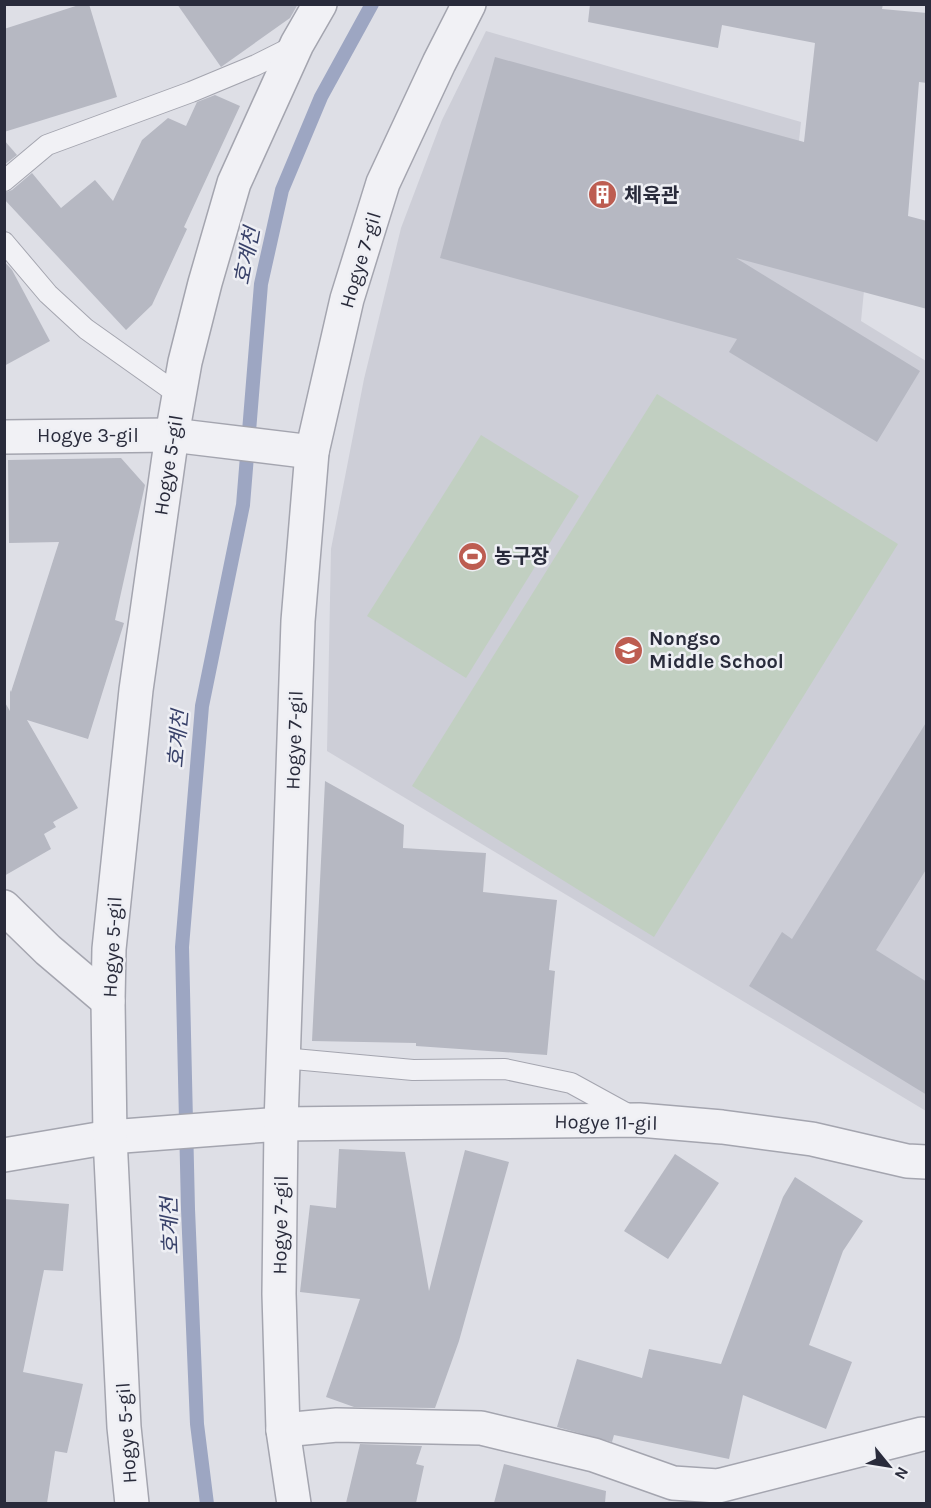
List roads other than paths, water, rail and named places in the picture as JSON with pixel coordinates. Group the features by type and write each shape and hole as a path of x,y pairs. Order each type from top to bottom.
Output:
{"street":[{"name":"Hogye 5-gil","path":"132,1503 124,1427 110,1137 108,1001 109,950 136,690 172,435 185,362 205,283 234,183 297,44 320,4"},
{"name":"Hogye 7-gil","path":"294,1503 283,1430 279,1294 281,1124 298,621 297,450 383,183 469,4"},
{"name":"Hogye 3-gil","path":"4,437 172,435 297,450"},
{"path":"4,907 48,950 108,1001"},
{"name":"Hogye 11-gil","path":"110,1137 281,1124 639,1120 722,1127 812,1139 907,1161 927,1162"},
{"path":"4,1155 110,1137"},
{"path":"283,1430 337,1425 481,1428 594,1455 673,1483 718,1486 922,1434"}],"lane":[{"path":"4,181 47,145 256,65 297,44"},
{"name":"Hogye 5-gil","path":"4,242 48,294 86,328 179,395"},
{"path":"283,1058 413,1070 505,1069 571,1083 639,1120"}],"waterway":[{"name":"호계천","path":"207,1504 197,1424 188,1209 182,947 202,706 243,505 261,284 282,190 321,97 372,4"}],"place":[{"name":"체육관","path":"603,195"},
{"name":"농구장","path":"473,556"},
{"name":"Nongso Middle School","path":"628,650"}]}
